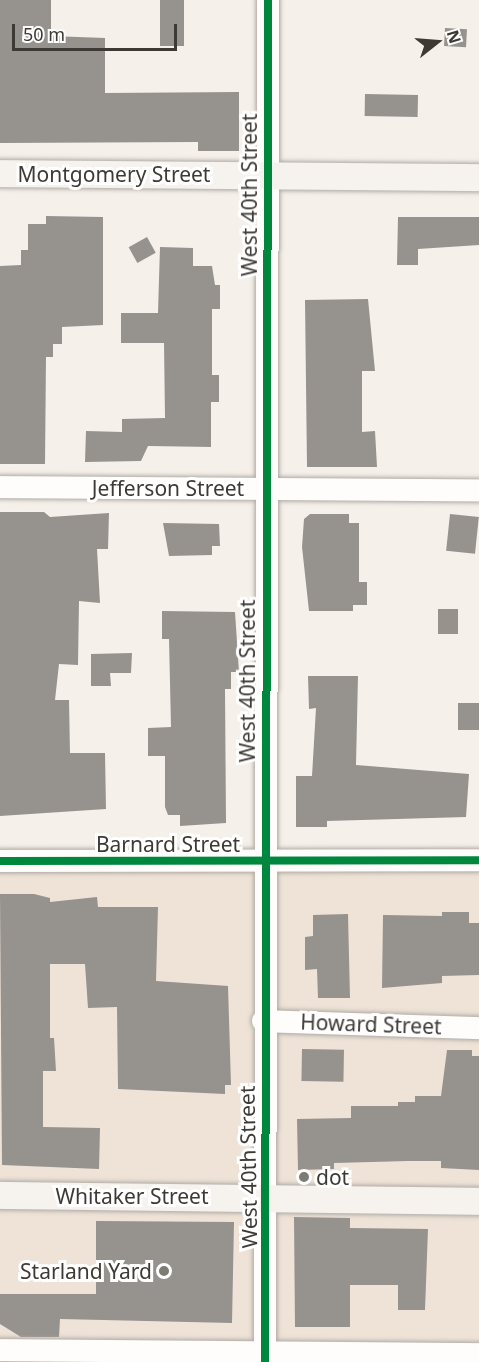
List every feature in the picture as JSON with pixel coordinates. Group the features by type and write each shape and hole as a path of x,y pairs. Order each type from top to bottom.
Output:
{"main road":[{"name":"Montgomery Street","path":"0,173 479,177"},
{"name":"Whitaker Street","path":"0,1195 479,1201"}],"street":[{"name":"West 40th Street","path":"266,1357 268,1197 263,1021 268,0"},
{"name":"Jefferson Street","path":"0,487 479,490"},
{"name":"Barnard Street","path":"0,861 479,860"},
{"name":"Howard Street","path":"263,1021 479,1028"},
{"path":"0,1350 266,1357 479,1354"}],"shaded area":[{"path":"0,861 479,861 479,1362 0,1362"}],"building":[{"path":"0,0 51,0 51,36 105,38 105,93 239,92 239,151 198,151 198,142 0,143"},
{"path":"160,0 184,0 184,46 160,46"},
{"path":"445,28 467,29 466,47 444,46"},
{"path":"365,94 418,95 418,117 365,116"},
{"path":"46,216 103,217 103,325 62,327 62,344 53,344 53,357 46,357 45,464 0,464 0,266 21,265 21,250 28,250 28,224 46,224"},
{"path":"398,217 479,217 479,245 418,249 418,265 397,265"},
{"path":"147,237 156,253 137,263 129,247"},
{"path":"160,247 193,248 193,266 212,266 215,285 220,285 220,309 212,309 212,375 219,375 219,402 211,402 211,447 148,446 141,461 85,462 86,431 122,432 122,419 165,418 164,343 121,343 121,313 158,313"},
{"path":"368,299 375,371 362,371 362,432 375,431 377,467 307,467 305,300"},
{"path":"0,512 44,512 50,517 109,513 108,549 97,549 100,603 79,601 78,665 59,664 55,700 69,700 70,753 105,753 106,809 0,816"},
{"path":"310,514 349,514 349,523 359,523 359,582 367,582 367,605 353,605 353,611 309,611 302,547 304,519"},
{"path":"450,514 479,517 475,554 446,551"},
{"path":"163,523 219,524 220,546 212,546 212,555 169,556"},
{"path":"438,609 458,609 458,634 438,634"},
{"path":"162,611 235,612 239,672 231,672 231,689 225,689 226,823 180,826 180,815 168,815 165,807 165,756 148,756 148,728 171,727 169,639 162,639"},
{"path":"132,653 131,673 110,673 111,686 91,686 91,654"},
{"path":"308,676 358,676 356,765 469,774 466,817 327,821 327,827 296,827 296,776 312,776 316,708 309,709"},
{"path":"458,703 479,703 479,730 458,730"},
{"path":"0,894 34,894 50,898 50,902 97,897 98,907 158,907 156,981 228,986 231,1085 225,1085 225,1094 118,1089 117,1007 88,1008 85,964 50,964 50,1038 54,1038 56,1071 43,1071 43,1127 100,1128 99,1169 2,1165"},
{"path":"442,912 469,912 469,923 479,923 479,975 442,976 442,983 382,988 383,915 442,916"},
{"path":"348,914 350,998 318,998 317,969 305,970 305,937 313,936 313,915"},
{"path":"302,1049 344,1050 343,1082 301,1081"},
{"path":"447,1050 472,1050 472,1056 479,1056 479,1170 441,1168 441,1161 408,1161 334,1163 334,1169 298,1170 297,1119 351,1118 351,1106 398,1106 398,1102 415,1102 415,1096 441,1096"},
{"path":"294,1217 350,1218 350,1228 428,1229 425,1310 398,1310 398,1285 350,1285 350,1327 295,1327"},
{"name":"Starland Yard","path":"96,1221 234,1222 232,1323 60,1319 59,1337 21,1337 0,1324 0,1294 96,1294"}],"cycle path":[{"path":"265,1362 268,0"},
{"path":"0,861 479,860"}],"place":[{"name":"dot","path":"304,1177"},
{"name":"Starland Yard","path":"164,1271"}]}
